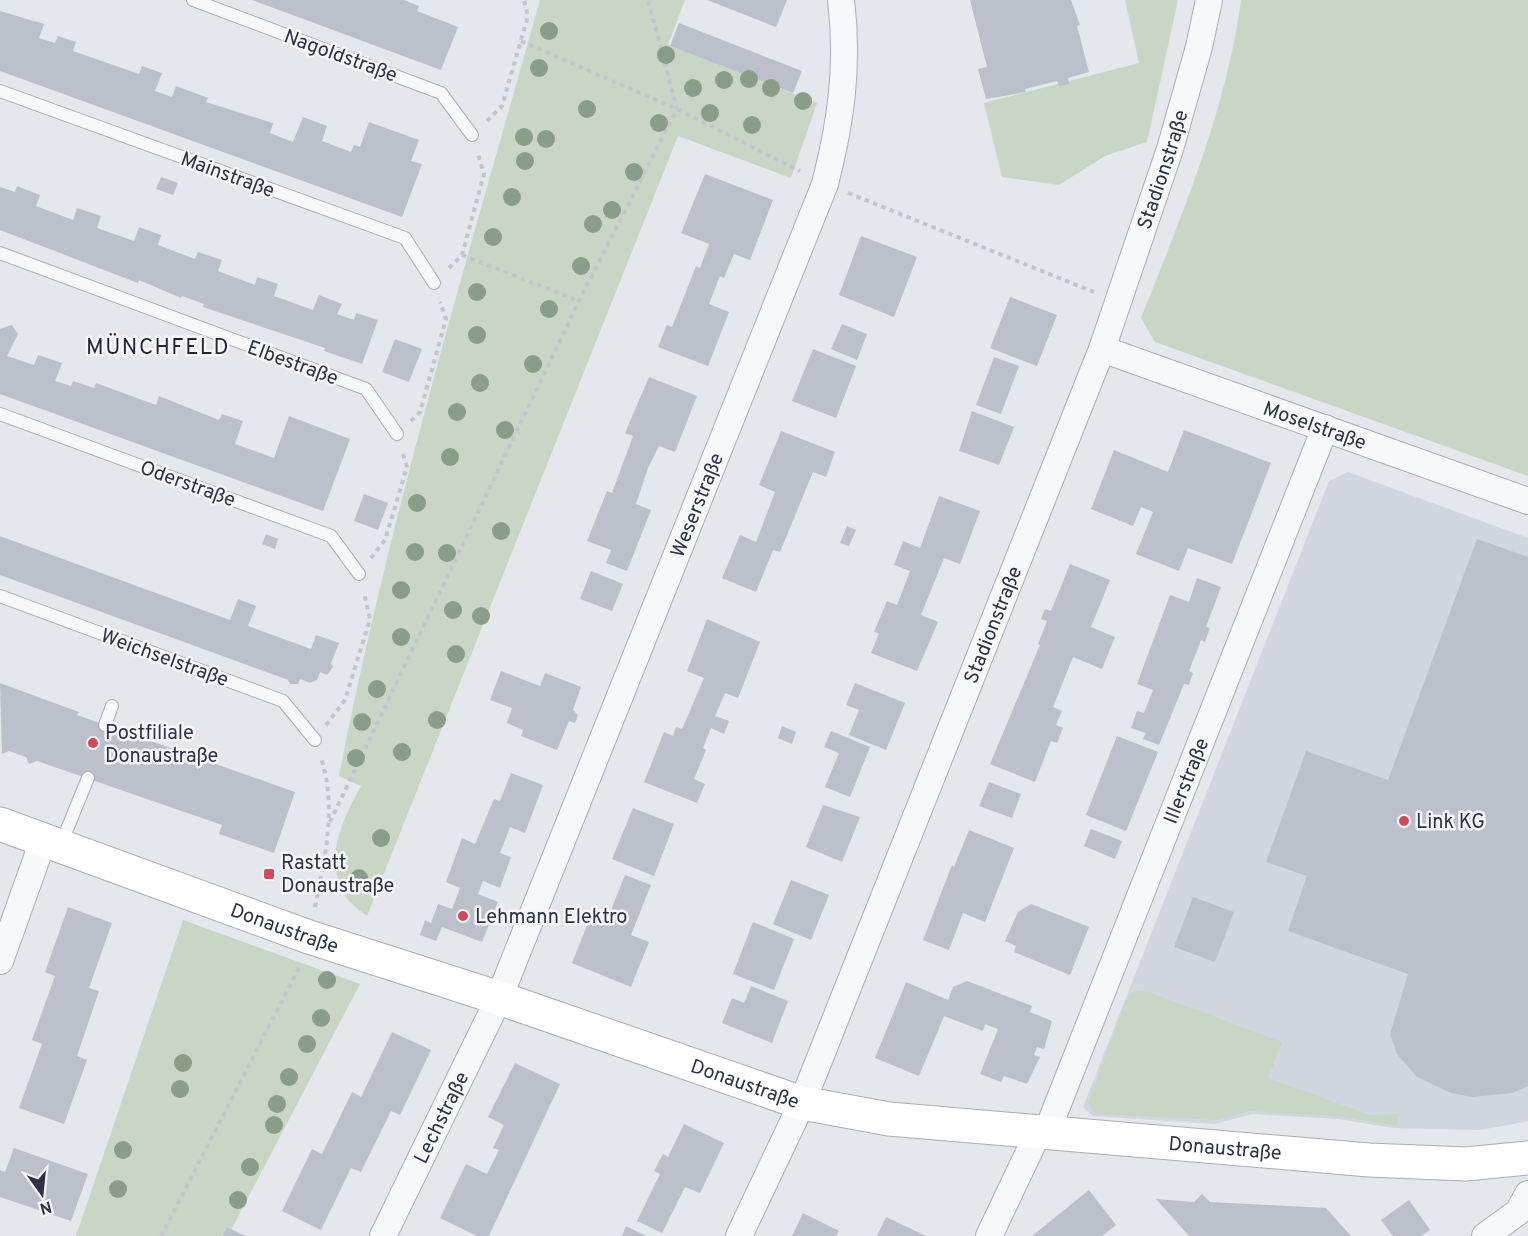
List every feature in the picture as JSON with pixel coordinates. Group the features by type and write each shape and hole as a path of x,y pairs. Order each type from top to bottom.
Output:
{"street":[{"name":"Weserstraße","path":"499,998 825,184 839,128 845,70 841,0"},
{"name":"Stadionstraße","path":"739,1236 802,1103 1102,349 1170,149 1199,47 1209,0"},
{"name":"Moselstraße","path":"1102,349 1528,501"},
{"name":"Illerstraße","path":"989,1236 1042,1134 1325,428"},
{"name":"Donaustraße","path":"0,824 309,937 499,998 802,1103 889,1119 1042,1134 1436,1164 1466,1164 1528,1158"},
{"path":"0,961 52,842"},
{"name":"Lechstraße","path":"383,1236 499,998"},
{"path":"1485,1236 1518,1212 1528,1194"}],"lane":[{"name":"Nagoldstraße","path":"193,0 441,93 472,135"},
{"name":"Mainstraße","path":"0,91 405,238 434,284"},
{"name":"Elbestraße","path":"0,253 366,388 397,434"},
{"name":"Oderstraße","path":"0,414 331,536 359,574"},
{"name":"Weichselstraße","path":"0,596 283,701 315,740"},
{"path":"105,725 112,705"},
{"path":"52,842 88,778"}],"path":[{"path":"161,1236 302,962 309,937 330,823 328,778 315,740 345,700 370,619 359,574 385,540 407,467 397,434 420,412 446,318 434,284 462,255 484,174 472,135 502,106 528,16 524,0"},
{"path":"330,823 579,301 677,109 648,0"},
{"path":"521,41 677,109 825,184 1118,302"},
{"path":"462,255 579,301"}],"shaded area":[{"path":"1348,472 1528,538 1528,1121 1480,1130 1393,1128 1338,1119 1252,1114 1215,1124 1093,1116 1083,1107 1329,481"}],"green space":[{"path":"540,0 685,0 668,45 817,103 791,178 678,136 367,916 346,897 339,883 336,869 338,840 342,826 361,786 339,776 359,678 406,483"},
{"path":"1125,0 1178,0 1147,142 1105,156 1059,185 1002,177 984,103 1139,63"},
{"path":"1241,0 1528,0 1528,476 1155,342 1141,318 1187,201 1214,122 1225,82"},
{"path":"183,920 360,984 228,1236 76,1236"},
{"path":"1149,992 1282,1042 1268,1078 1370,1115 1400,1114 1397,1126 1338,1116 1250,1111 1217,1120 1095,1114 1088,1103 1126,1000 1131,993"}],"building":[{"path":"252,0 404,0 419,6 417,11 458,27 441,70"},
{"path":"707,0 787,0 776,27"},
{"path":"970,0 1071,0 1080,25 1077,26 1089,72 1068,78 1069,84 1059,86 1057,81 1025,89 1026,92 986,99 978,69 987,67"},
{"path":"0,11 44,24 39,38 55,43 58,36 76,42 73,51 139,74 142,66 162,73 155,91 172,97 176,86 208,98 206,102 273,123 270,133 293,142 303,117 327,126 322,141 351,152 354,145 360,147 369,122 419,140 411,161 422,164 402,217 0,71"},
{"path":"679,23 802,71 793,93 670,46"},
{"path":"705,174 773,200 750,260 734,254 724,278 720,276 709,304 729,312 708,366 658,347 667,325 672,327 696,266 700,268 709,244 681,233"},
{"path":"161,177 178,183 173,195 156,189"},
{"path":"17,186 40,195 36,206 73,220 77,208 101,216 97,228 134,241 139,227 161,235 158,245 195,259 198,252 222,260 218,271 255,285 257,277 278,284 274,296 313,310 319,295 342,304 337,314 354,320 356,313 378,320 362,364 324,351 325,348 203,307 204,304 182,296 181,298 139,280 138,283 0,230 0,187 15,192"},
{"path":"861,236 917,257 894,317 839,295"},
{"path":"1010,297 1057,315 1037,366 990,348"},
{"path":"842,324 867,334 857,360 831,349"},
{"path":"12,325 18,334 7,356 34,365 38,355 62,363 55,381 71,386 73,381 94,388 96,383 156,405 159,396 219,420 222,414 243,421 235,444 274,458 289,416 350,439 323,511 0,394 0,329"},
{"path":"395,339 422,349 409,382 382,372"},
{"path":"813,349 856,366 836,418 792,401"},
{"path":"994,357 1019,366 1001,414 976,405"},
{"path":"649,377 697,396 675,452 659,446 648,468 636,504 651,510 627,571 606,563 611,550 587,541 607,491 612,493 633,436 625,433"},
{"path":"972,411 1014,427 999,465 959,451"},
{"path":"1184,430 1271,463 1232,564 1188,548 1179,571 1136,554 1153,512 1141,507 1133,526 1091,509 1114,450 1168,472"},
{"path":"781,431 835,452 826,477 813,472 780,552 773,550 756,592 722,578 740,535 756,542 775,492 759,485"},
{"path":"364,494 388,503 378,530 354,521"},
{"path":"939,496 980,511 960,564 944,558 921,615 938,622 917,671 871,653 879,633 874,632 887,601 897,605 910,571 894,565 903,541 920,548"},
{"path":"847,526 856,530 849,546 840,543"},
{"path":"266,534 278,539 275,549 262,544"},
{"path":"0,536 230,620 238,599 256,606 248,626 311,649 316,635 339,643 331,663 333,667 327,675 320,672 317,680 310,683 300,679 298,684 290,684 288,680 0,575"},
{"name":"Link KG","path":"1477,539 1528,557 1528,1086 1512,1093 1472,1097 1451,1093 1417,1077 1397,1054 1390,1034 1408,974 1288,931 1307,876 1266,862 1306,751 1388,780"},
{"path":"1070,564 1110,580 1091,627 1115,637 1102,669 1073,657 1053,707 1062,711 1056,725 1063,728 1057,743 1051,741 1035,782 990,764 1040,645 1038,644 1047,621 1041,619 1045,609 1051,611"},
{"path":"591,571 623,584 612,611 580,599"},
{"path":"1197,578 1221,587 1206,627 1210,628 1205,642 1201,640 1189,671 1193,673 1189,685 1184,684 1159,745 1143,739 1146,733 1131,728 1137,711 1144,713 1153,690 1137,684 1170,595 1189,602"},
{"path":"707,619 760,642 738,698 725,693 715,716 729,721 724,734 711,728 703,748 706,750 694,779 705,784 697,803 644,782 664,732 673,736 676,727 682,729 704,678 687,671"},
{"path":"501,671 540,686 545,673 581,687 573,710 578,715 575,723 569,721 557,750 521,736 523,730 507,723 512,708 490,700"},
{"path":"0,683 79,712 77,715 295,792 274,853 219,834 222,825 37,761 29,764 26,757 9,751 2,754"},
{"path":"855,683 905,703 886,750 849,735 859,710 846,705"},
{"path":"782,726 796,732 792,744 778,738"},
{"path":"831,731 870,747 850,797 825,787 839,753 824,747"},
{"path":"1117,736 1158,752 1126,831 1086,815"},
{"path":"511,773 543,785 525,833 510,827 500,853 511,857 500,888 483,881 478,894 498,902 482,942 442,927 436,941 420,935 425,920 431,923 438,904 452,909 460,888 446,882 462,838 475,844 494,799 500,801"},
{"path":"989,782 1021,794 1012,818 979,806"},
{"path":"823,805 860,817 842,862 806,847"},
{"path":"633,808 674,824 654,876 612,859"},
{"path":"1091,829 1122,841 1115,859 1084,846"},
{"path":"969,830 1014,848 985,922 963,913 949,950 923,940 952,865 954,867"},
{"path":"625,875 651,885 631,935 649,942 631,987 572,963 590,918 605,925"},
{"path":"791,880 829,895 811,940 773,924"},
{"path":"1193,897 1234,912 1215,962 1174,947"},
{"path":"1031,904 1089,927 1070,975 1014,952 1016,946 1005,941 1018,912"},
{"path":"68,907 112,923 89,988 99,991 77,1056 87,1060 64,1124 19,1108 42,1044 32,1040 55,976 45,972"},
{"path":"753,922 794,939 774,990 733,974"},
{"path":"967,981 1032,1006 1030,1012 1052,1021 1044,1049 1037,1047 1034,1055 1040,1057 1027,1084 1004,1076 1001,1082 980,1074 998,1029 985,1024 983,1031 944,1016 919,1076 875,1058 906,982 948,1000 953,987"},
{"path":"751,986 788,1001 772,1043 722,1023 732,998 744,1003"},
{"path":"392,1032 431,1050 400,1115 391,1111 361,1172 351,1168 321,1230 282,1211 312,1149 322,1154 352,1092 361,1097"},
{"path":"515,1063 560,1084 489,1236 477,1236 440,1218 466,1164 487,1174 499,1150 493,1148 504,1125 488,1117"},
{"path":"684,1124 724,1143 700,1193 685,1187 662,1233 637,1221 660,1174 654,1171 663,1154 668,1157"},
{"path":"14,1148 88,1174 71,1221 0,1197 0,1170 5,1172"},
{"path":"1089,1190 1116,1225 1102,1236 1032,1236"},
{"path":"1202,1194 1210,1202 1326,1208 1351,1236 1189,1236 1156,1199 1194,1202"},
{"path":"1409,1200 1430,1230 1421,1236 1393,1236 1381,1220"},
{"path":"803,1213 839,1231 836,1236 792,1236"},
{"path":"886,1217 926,1236 877,1236"},
{"path":"626,1226 646,1236 622,1236"},
{"path":"227,1227 239,1233 246,1236 223,1236"}],"place":[{"name":"Postfiliale Donaustraße","path":"93,743"},
{"name":"Link KG","path":"1404,821"},
{"name":"Rastatt Donaustraße","path":"269,874"},
{"name":"Lehmann Elektro","path":"463,916"}],"district":[{"name":"MÜNCHFELD","path":"158,346"}]}
